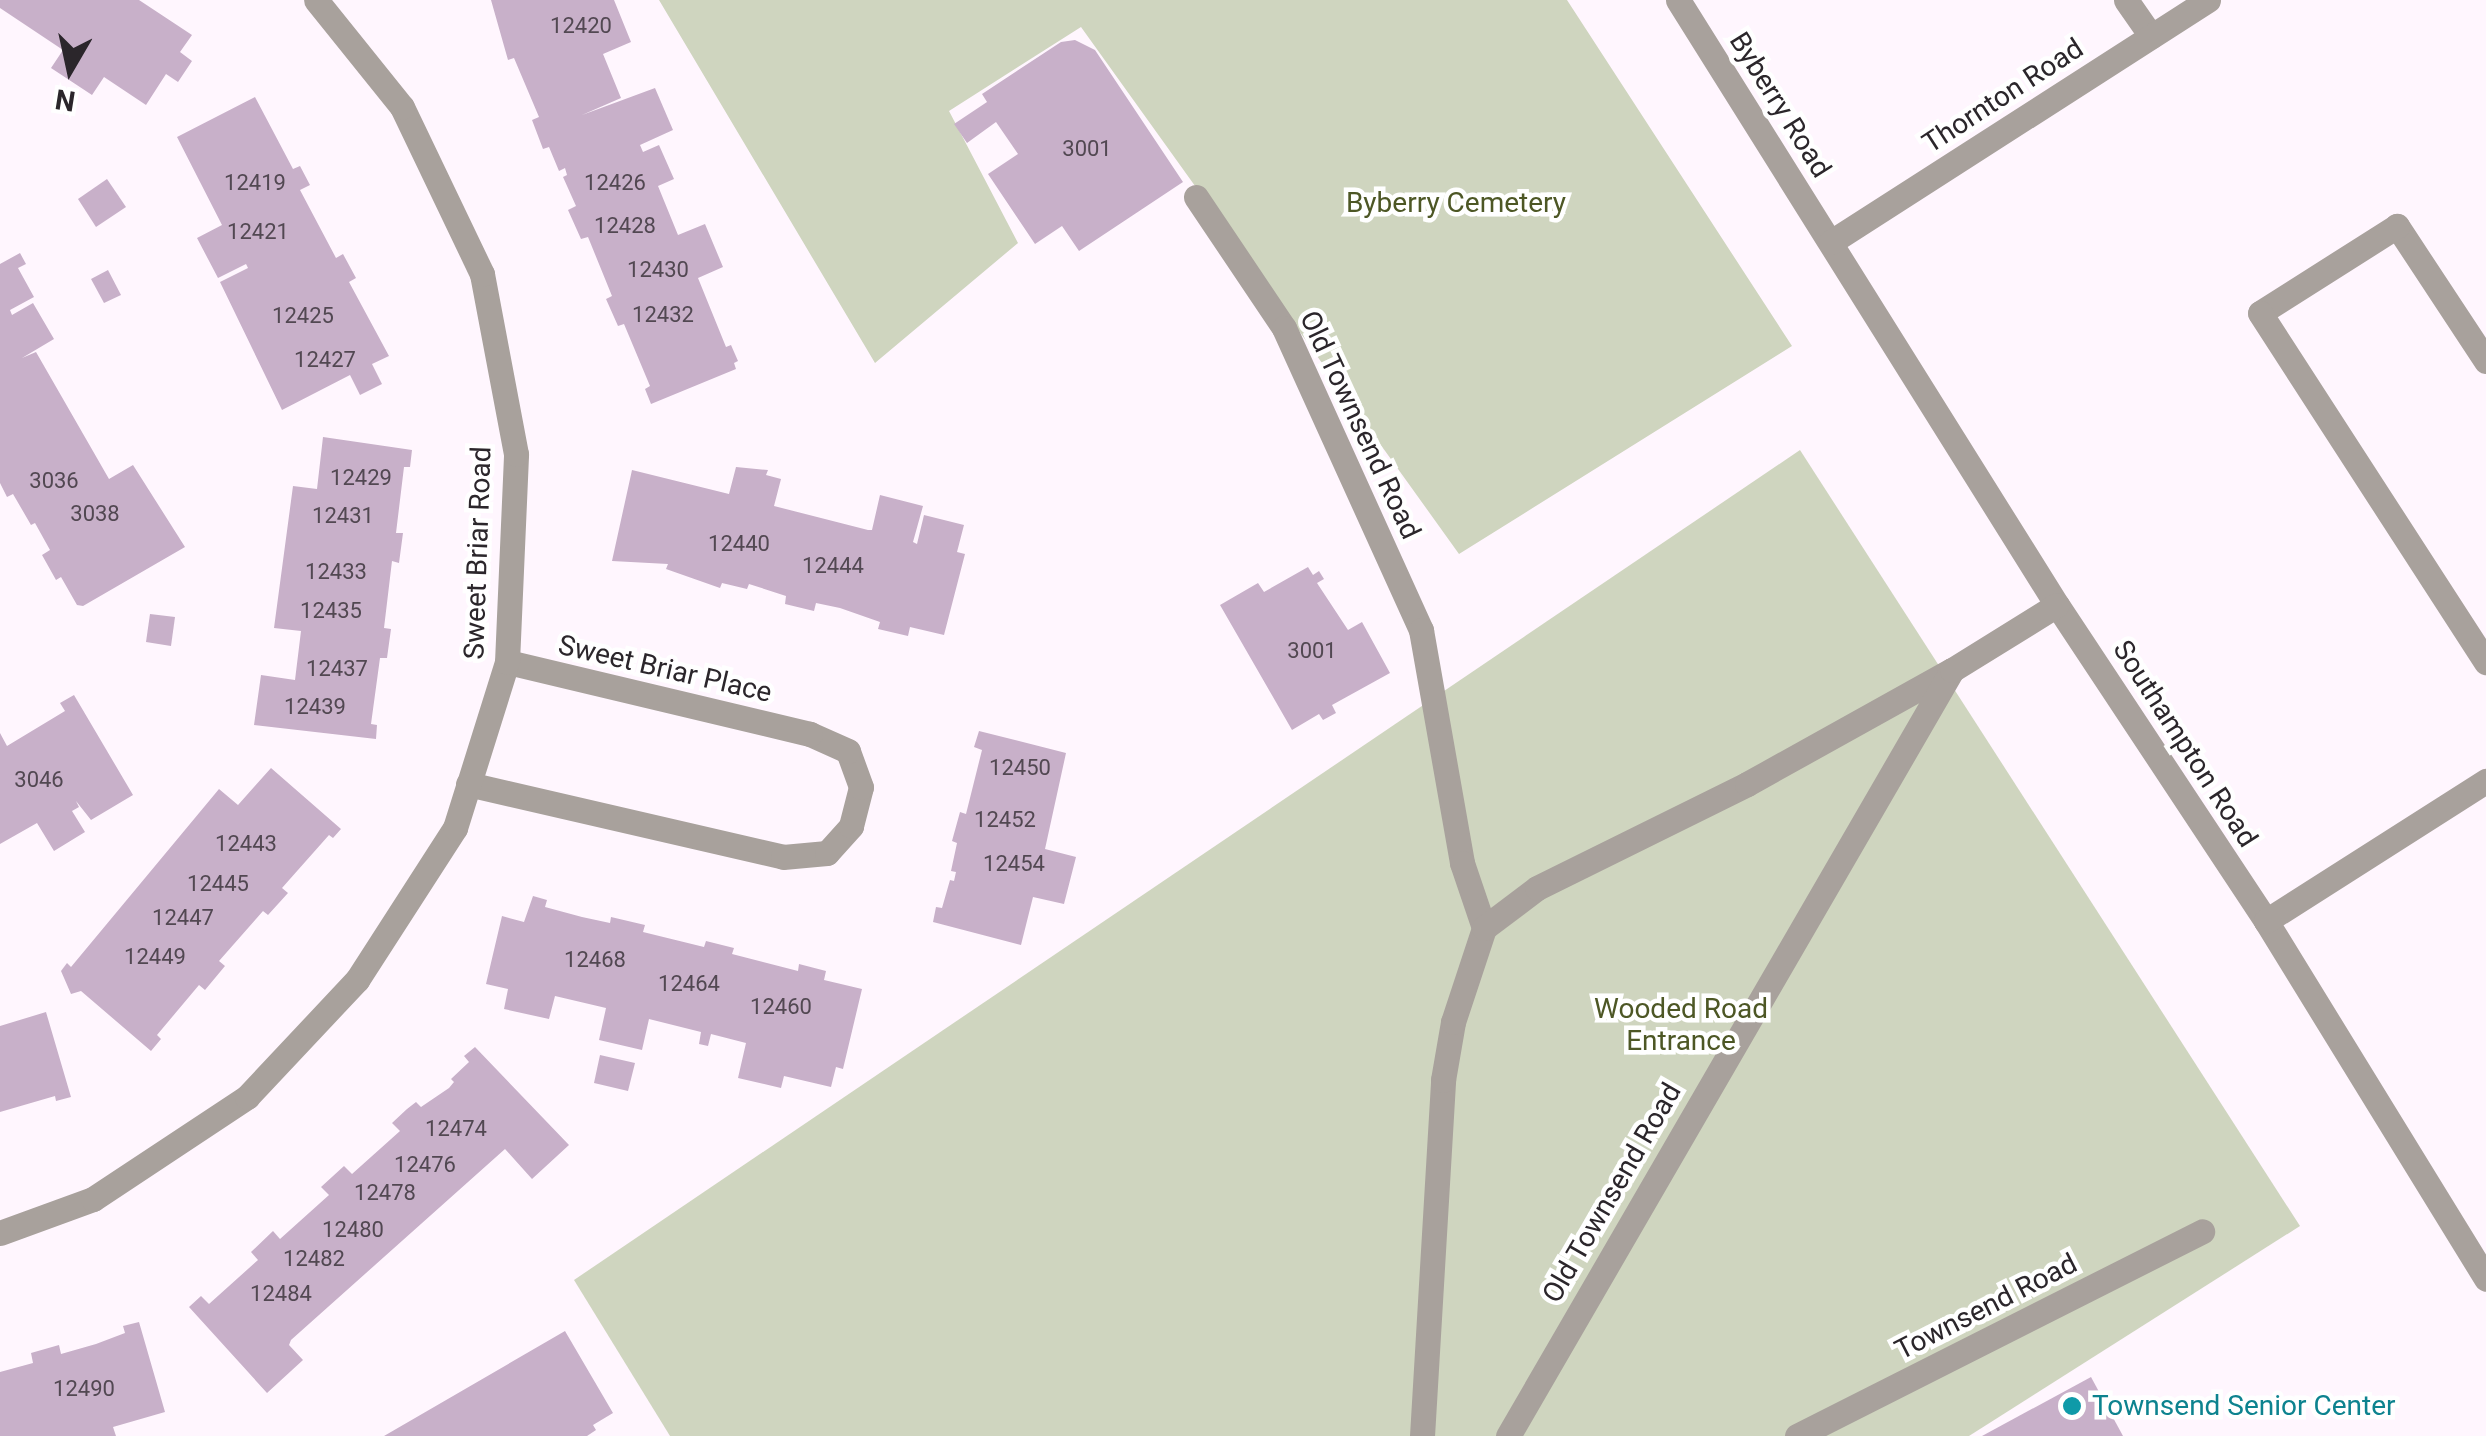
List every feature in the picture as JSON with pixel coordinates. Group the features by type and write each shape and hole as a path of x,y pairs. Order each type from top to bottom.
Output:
{"street":[{"name":"Sweet Briar Road","path":"0,1233 93,1198 247,1097 357,980 455,828 507,662 516,454 482,274 402,107 316,0"},
{"name":"Byberry Road","path":"1678,0 1831,242"},
{"path":"2126,0 2151,36"},
{"name":"Thornton Road","path":"1831,242 2208,0"},
{"name":"Old Townsend Road","path":"1196,198 1284,328 1421,630 1462,863 1484,928 1537,888 1747,784 1952,670 2057,605"},
{"path":"2486,361 2397,226 2260,313 2486,662"},
{"name":"Southampton Road","path":"1831,242 2057,605 2266,921 2486,1279"},
{"name":"Sweet Briar Place","path":"468,784 783,857 827,852 851,826 861,787 848,752 810,734 507,662"},
{"name":"Old Townsend Road","path":"1508,1436 1952,670"},
{"path":"2266,921 2486,781"},
{"path":"1422,1436 1444,1080 1462,990 1484,928"},
{"name":"Townsend Road","path":"1797,1436 2202,1231"}],"green space":[{"name":"Byberry Cemetery","path":"659,0 1567,0 1792,346 1459,554 1081,27 949,111 1018,243 875,363"},
{"name":"Wooded Road Entrance","path":"1800,450 2300,1226 1969,1436 670,1436 574,1280"}],"building":[{"path":"0,0 139,0 192,35 180,52 192,61 178,82 166,74 146,105 104,77 92,95 51,68 63,50 0,8"},
{"path":"491,0 614,0 631,42 603,54 621,98 582,115 655,88 673,130 640,145 643,152 659,145 674,179 658,186 678,235 705,224 723,267 698,278 726,347 731,345 738,361 734,363 736,369 651,404 645,389 650,386 624,324 618,326 606,299 612,296 588,237 581,239 568,210 576,206 563,177 567,175 565,168 559,171 549,147 543,149 532,120 539,117 514,58 508,60"},
{"path":"1075,40 1095,50 1183,182 1079,251 1062,226 1035,244 988,174 1018,154 996,122 967,143 954,124 987,102 982,94 1061,42"},
{"path":"255,97 293,169 300,166 310,185 300,190 336,258 343,254 356,278 349,282 389,356 372,364 382,384 360,395 350,375 282,410 220,282 248,268 246,264 218,278 197,238 222,225 177,137"},
{"path":"107,179 126,207 96,227 78,199"},
{"path":"20,253 26,264 18,268 34,297 10,310 12,315 33,303 54,339 22,358 36,352 109,479 133,465 185,547 83,606 77,605 61,577 56,580 42,555 50,550 35,523 31,525 13,494 7,497 0,483 0,264"},
{"path":"108,270 121,295 104,303 91,279"},
{"path":"323,437 412,450 410,467 404,467 396,533 403,533 399,563 392,561 384,628 391,629 387,658 380,658 371,724 377,725 376,739 254,725 261,675 295,680 301,631 274,628 293,486 317,489"},
{"path":"736,467 768,470 766,475 781,479 774,506 868,530 872,530 880,495 923,506 913,542 917,544 924,515 964,525 957,552 965,554 944,635 910,627 908,636 878,629 880,622 840,608 816,603 814,611 785,604 786,596 749,584 747,589 722,583 720,588 666,569 668,564 612,561 632,470 729,494"},
{"path":"1308,567 1313,575 1319,571 1324,579 1317,583 1348,630 1362,622 1390,673 1332,705 1336,713 1323,720 1319,714 1292,730 1220,605 1258,583 1264,592"},
{"path":"150,614 175,617 171,646 146,642"},
{"path":"74,695 133,795 91,820 76,801 79,807 72,811 85,832 54,851 37,823 0,844 0,733 7,746 65,711 60,703"},
{"path":"979,731 1066,753 1045,849 1076,857 1064,904 1033,897 1021,945 933,922 936,907 942,908 950,880 954,881 956,872 951,871 957,843 952,841 960,812 966,814 982,750 974,747"},
{"path":"271,768 341,829 333,838 329,835 282,888 288,893 268,915 263,911 219,961 225,966 205,990 199,985 157,1035 161,1039 151,1051 81,991 71,994 61,971 67,963 71,967 219,789 238,805"},
{"path":"533,896 547,900 545,907 582,917 610,923 611,917 645,925 643,932 704,947 706,941 734,948 732,954 798,971 799,964 826,971 824,980 862,989 843,1069 836,1067 831,1087 784,1076 781,1088 738,1078 746,1043 711,1034 708,1046 699,1044 701,1032 649,1019 642,1050 599,1040 606,1008 555,996 549,1019 504,1009 508,989 486,984 502,916 524,922"},
{"path":"46,1012 71,1097 56,1101 55,1096 0,1112 0,1026"},
{"path":"475,1047 569,1145 532,1179 505,1149 291,1340 289,1345 303,1360 267,1393 189,1307 201,1296 209,1304 258,1260 251,1252 273,1231 280,1239 329,1195 321,1187 344,1166 352,1174 400,1131 392,1123 407,1109 416,1102 421,1107 449,1088 454,1082 451,1079 469,1062 464,1056"},
{"path":"600,1055 635,1063 628,1091 594,1083"},
{"path":"139,1322 165,1412 113,1427 116,1436 0,1436 0,1372 33,1363 31,1353 59,1345 61,1354 96,1344 125,1333 123,1326"},
{"path":"565,1331 613,1413 593,1425 596,1430 587,1436 384,1436"},
{"name":"Townsend Senior Center","path":"2091,1377 2123,1436 1982,1436"}],"place":[{"name":"Townsend Senior Center","path":"2072,1406"}]}
